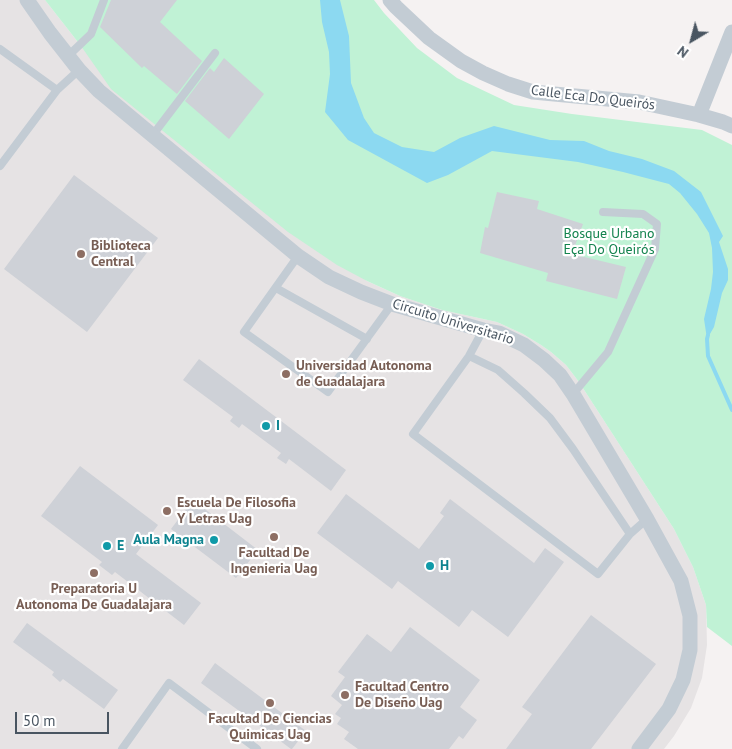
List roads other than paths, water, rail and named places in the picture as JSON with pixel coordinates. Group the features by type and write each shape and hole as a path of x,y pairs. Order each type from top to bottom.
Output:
{"street":[{"name":"Circuito Universitario","path":"27,0 79,70 99,91 298,256 329,277 392,304 498,333 524,345 560,375 573,394 681,581 690,616 690,650 683,680 670,709 639,749"},
{"name":"Calle Eca Do Queirós","path":"390,0 429,38 461,61 508,84 533,92 639,102 699,114 732,126"},
{"path":"699,114 732,32"}],"lane":[{"path":"68,56 91,34 104,0"},
{"path":"0,49 57,90"},
{"path":"152,136 215,53"},
{"path":"0,166 57,90 79,70"},
{"path":"573,394 608,352 655,249 658,224 643,214 603,212"},
{"path":"298,256 244,332 328,392 392,304"},
{"path":"276,288 367,339"},
{"path":"483,330 469,356 413,434 598,574 630,534 647,520"},
{"path":"469,356 498,370 550,418 630,534"},
{"path":"122,749 169,683 257,749"}],"water":[{"path":"320,0 340,0 349,36 351,83 364,118 374,133 402,147 434,152 460,138 494,126 550,140 584,141 609,151 642,159 674,171 701,192 723,236 719,242 728,269 728,280 722,293 714,327 707,339 704,319 713,272 712,248 709,233 680,193 669,184 623,172 578,162 492,151 448,175 427,183 348,140 325,112 330,74 329,52 322,22"}],"waterway":[{"path":"708,335 708,356 732,410"}],"place":[{"name":"Biblioteca Central","path":"81,254"},
{"name":"Universidad Autonoma de Guadalajara","path":"286,374"},
{"name":"I","path":"266,426"},
{"name":"Escuela De Filosofia Y Letras Uag","path":"167,511"},
{"name":"Facultad De Ingenieria Uag","path":"274,537"},
{"name":"Aula Magna","path":"214,540"},
{"name":"E","path":"107,546"},
{"name":"H","path":"430,566"},
{"name":"Preparatoria U Autonoma De Guadalajara","path":"94,573"},
{"name":"Facultad Centro De Diseño Uag","path":"345,695"},
{"name":"Facultad De Ciencias Quimicas Uag","path":"270,703"}],"park label":[{"name":"Bosque Urbano Eça Do Queirós","path":"609,242"}]}
